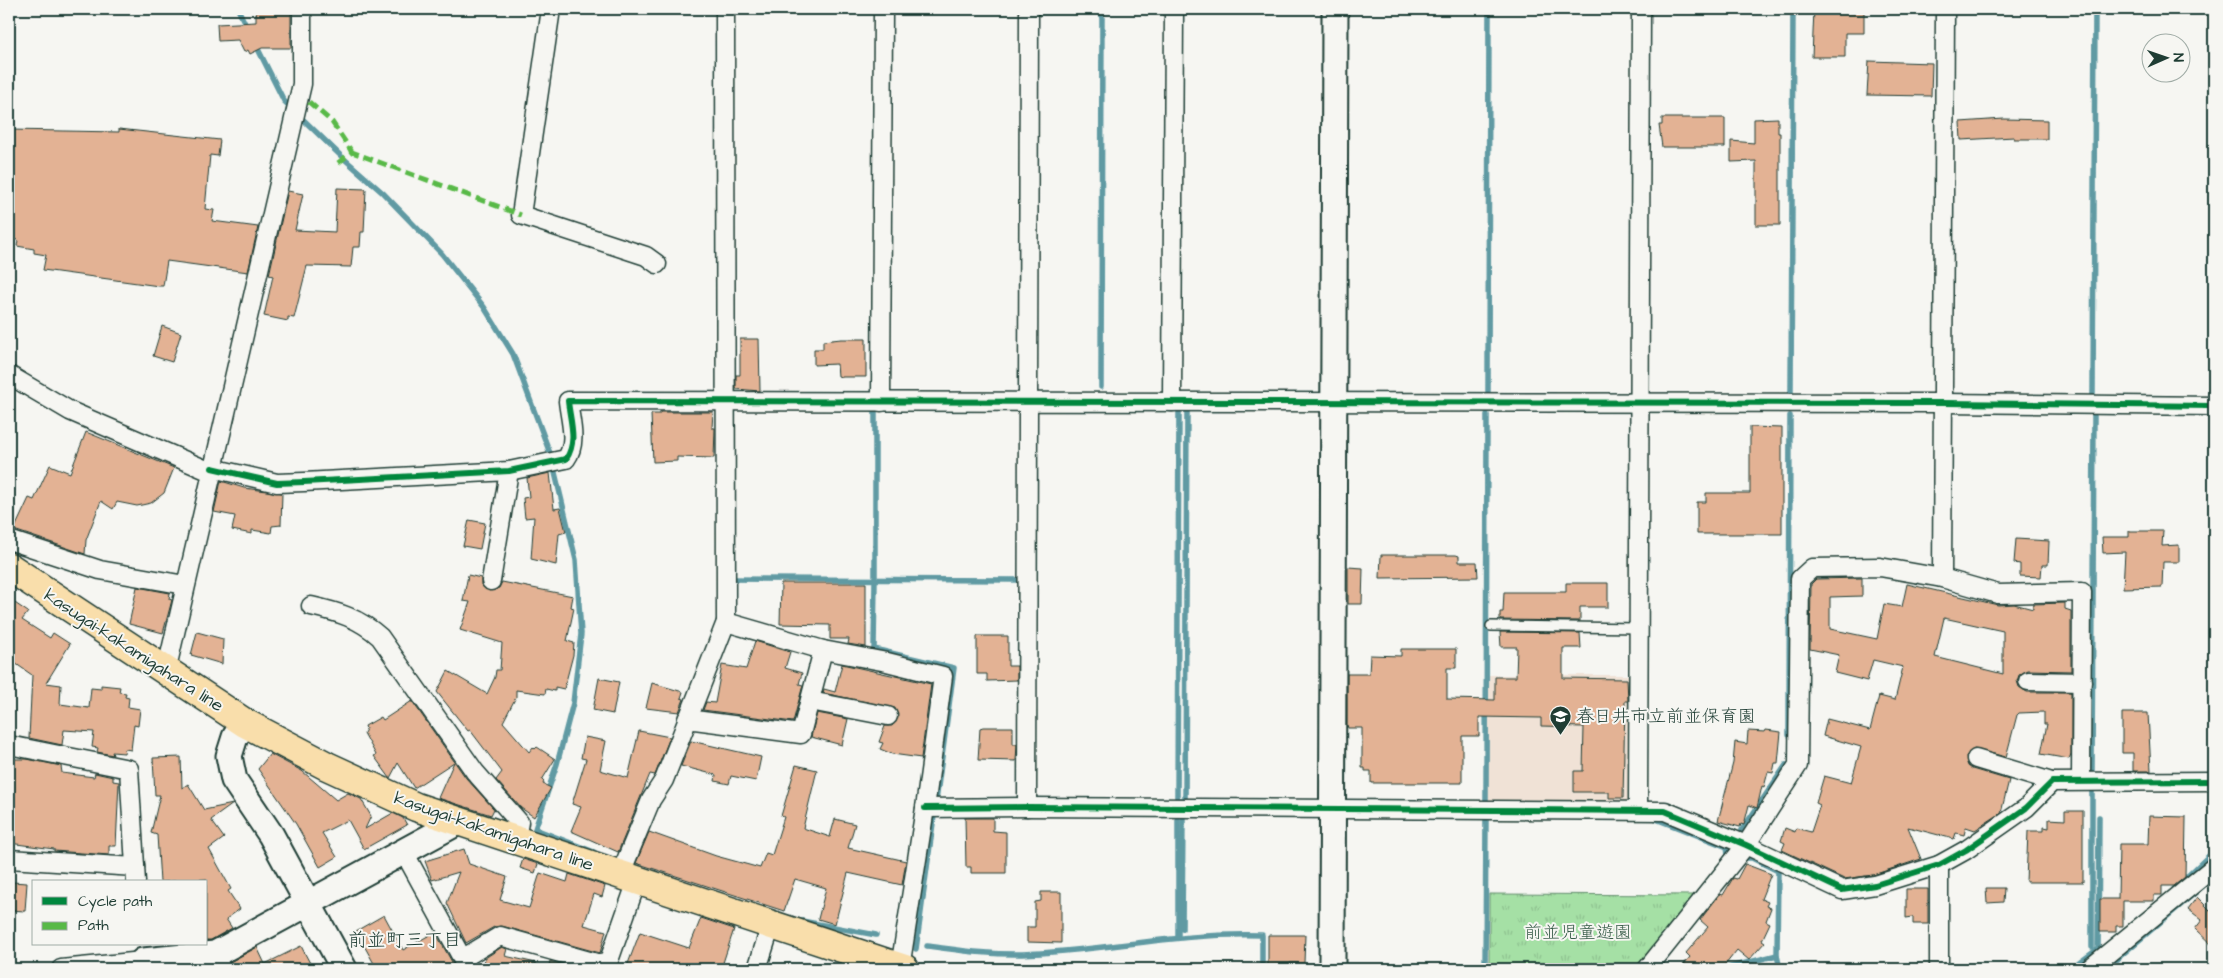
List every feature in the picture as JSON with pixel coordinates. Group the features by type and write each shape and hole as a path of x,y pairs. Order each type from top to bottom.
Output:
{"main road":[{"name":"kasugai-kakamigahara line","path":"9,567 245,723 327,766 416,806 458,822 516,839 628,878 903,968"}],"street":[{"path":"166,672 302,84 302,9"},
{"path":"551,9 521,214 646,256 657,264"},
{"path":"404,852 465,964 500,936 606,967 628,878 651,800 664,780 726,622 725,9"},
{"path":"882,9 882,402"},
{"path":"1027,807 1029,9"},
{"path":"1172,402 1174,9"},
{"path":"1332,969 1335,9"},
{"path":"1638,810 1638,404 1641,9"},
{"path":"1942,578 1945,9"},
{"path":"9,375 70,411 212,470 276,483 509,470 566,459 572,450 573,441 568,401 725,403 1333,402 2214,406"},
{"path":"491,581 509,470"},
{"path":"9,540 100,570 185,585"},
{"path":"1647,969 1746,845 1798,765 1800,579 1812,568 1880,567 1942,578 1998,594 2082,592 2081,781"},
{"path":"311,606 345,614 366,624 380,637 475,772 519,822 516,839"},
{"path":"726,622 823,650 887,662 943,676 903,968"},
{"path":"687,719 801,734 823,650"},
{"path":"2028,681 2082,682"},
{"path":"810,701 888,716"},
{"path":"245,723 235,737 229,756 234,780 271,835 344,969"},
{"path":"9,745 129,770 136,874 9,859"},
{"path":"1976,759 2052,782 2214,781"},
{"path":"925,808 1665,811 1746,845 1842,890 1875,885 1939,865 1966,850 2026,808 2052,782"},
{"path":"61,969 143,958 218,962 308,903 458,822"},
{"path":"1939,865 1939,969"},
{"path":"2089,969 2214,867"},
{"path":"757,969 771,925"}],"lane":[{"path":"1491,626 1638,628"}],"shaded area":[{"name":"春日井市立前並保育園","path":"1488,675 1632,675 1632,795 1627,802 1488,802"}],"green space":[{"name":"前並児童遊園","path":"1489,894 1696,895 1637,969 1489,969"}],"building":[{"path":"256,9 291,9 291,48 262,48 250,54 248,50 244,52 238,40 218,41 217,24 256,22"},
{"path":"1814,9 1864,9 1864,33 1845,33 1845,57 1812,57"},
{"path":"1869,61 1932,63 1931,96 1867,95"},
{"path":"1662,118 1725,118 1725,147 1662,147 1659,125 1662,125"},
{"path":"1778,118 1778,133 1780,133 1780,225 1756,225 1756,161 1731,162 1731,141 1754,143 1754,119"},
{"path":"2004,119 2047,120 2047,139 2014,139 2014,137 1961,140 1960,122"},
{"path":"119,129 220,140 218,156 210,155 205,209 214,210 212,221 258,227 248,272 167,261 163,286 159,286 43,270 46,255 34,253 34,249 17,246 18,240 9,239 9,130 119,132"},
{"path":"337,188 366,189 364,232 361,232 360,247 353,247 351,267 307,266 294,318 288,317 288,321 264,316 273,276 269,275 288,191 303,194 295,230 335,232"},
{"path":"162,326 181,333 172,362 153,356"},
{"path":"740,339 759,339 760,391 736,389 736,375 740,375"},
{"path":"866,339 866,377 838,376 837,364 814,365 814,349 823,349 823,341"},
{"path":"660,412 713,412 712,428 715,428 714,458 677,457 677,461 653,462 651,414 660,414"},
{"path":"1750,427 1782,428 1782,534 1697,534 1697,502 1706,502 1706,493 1750,493"},
{"path":"86,432 174,468 164,493 151,503 137,506 117,502 113,509 101,501 86,540 85,554 14,530 29,498 34,500 50,465 70,473"},
{"path":"550,473 554,509 560,508 566,532 559,534 556,565 531,559 534,517 525,518 523,498 529,497 527,478"},
{"path":"221,481 244,488 282,493 281,525 272,526 271,533 252,530 252,534 232,530 235,516 214,512"},
{"path":"469,520 485,523 480,549 463,546"},
{"path":"2129,531 2163,531 2162,546 2179,545 2179,562 2163,562 2162,587 2123,588 2125,552 2103,553 2102,537 2129,537"},
{"path":"2016,539 2049,541 2048,565 2042,565 2041,577 2020,576 2020,564 2014,563"},
{"path":"1381,555 1456,555 1459,556 1459,562 1477,562 1478,577 1380,578"},
{"path":"1348,567 1363,568 1362,604 1348,604"},
{"path":"468,575 481,578 481,585 489,591 499,588 502,582 573,596 571,607 574,608 567,641 574,643 573,655 564,689 555,687 555,691 546,689 545,694 516,690 516,697 503,722 529,752 533,747 535,749 537,747 555,759 542,780 543,784 551,788 534,817 521,808 496,780 502,772 470,730 468,731 437,692 448,671 487,694 495,677 496,670 500,670 502,643 460,630 470,602 463,601"},
{"path":"1862,578 1862,596 1830,597 1830,629 1877,639 1884,604 1902,607 1907,584 1998,605 2014,604 2033,609 2033,604 2065,603 2065,609 2071,611 2071,671 2028,670 2019,675 2017,681 2019,687 2027,692 2071,692 2071,754 2069,759 2041,754 2047,724 2044,724 2044,712 2019,713 2006,757 1974,749 1966,756 1968,766 1972,769 2009,780 2001,813 1975,830 1966,827 1964,835 1956,833 1954,839 1908,827 1921,859 1873,875 1844,879 1782,850 1785,843 1781,841 1785,828 1795,832 1796,828 1811,832 1820,805 1816,803 1824,776 1851,783 1861,747 1823,736 1827,719 1870,730 1879,696 1895,700 1903,667 1873,660 1867,681 1835,673 1839,655 1810,649 1811,584 1816,579","holes":["1944,618 2003,631 2003,674 1935,657"]},
{"path":"781,583 866,583 866,647 848,644 849,639 830,639 830,625 780,624"},
{"path":"1566,583 1608,583 1608,607 1580,607 1580,621 1500,620 1500,612 1503,612 1504,592 1566,592"},
{"path":"137,587 170,593 169,599 172,600 163,633 129,624"},
{"path":"9,599 28,612 22,620 50,638 53,633 70,644 46,683 61,685 60,704 89,708 91,688 101,689 101,685 120,687 119,692 126,693 125,697 129,698 128,707 140,709 138,726 134,725 131,750 125,749 124,753 112,752 113,755 97,752 98,748 92,747 94,732 64,730 62,745 29,738 32,675 9,659"},
{"path":"197,632 223,639 222,664 191,655"},
{"path":"1500,632 1580,633 1581,648 1563,648 1563,678 1627,679 1628,701 1625,701 1623,798 1609,798 1609,792 1574,792 1574,771 1583,771 1584,727 1541,726 1541,718 1479,717 1479,736 1462,736 1462,783 1371,783 1371,771 1365,771 1365,768 1362,768 1362,728 1348,728 1347,725 1347,674 1369,674 1370,655 1401,656 1401,649 1456,649 1456,668 1447,668 1447,699 1495,700 1495,677 1516,677 1517,647 1501,647"},
{"path":"977,636 1008,636 1008,666 1017,666 1017,680 987,681 987,674 977,674"},
{"path":"755,641 790,652 785,668 802,673 799,684 803,685 793,722 703,710 706,702 715,703 722,665 746,669"},
{"path":"842,664 931,684 921,758 892,754 880,749 883,743 879,742 885,726 892,726 898,718 895,708 823,693 824,689 835,692"},
{"path":"599,678 619,682 613,714 593,710"},
{"path":"652,683 683,692 681,698 684,699 679,712 646,708"},
{"path":"412,701 466,778 494,809 491,815 438,798 454,762 414,788 398,763 390,778 374,756 376,755 364,733 365,726 381,717 383,720"},
{"path":"817,713 848,719 842,745 811,737"},
{"path":"2122,713 2148,713 2151,771 2133,771 2133,753 2122,753"},
{"path":"1013,727 1013,744 1017,744 1016,761 978,760 980,728"},
{"path":"1766,730 1781,732 1778,763 1775,763 1773,773 1768,772 1764,787 1762,786 1757,808 1749,805 1744,825 1741,824 1740,827 1718,821 1733,763 1735,742 1747,744 1748,731 1765,732"},
{"path":"639,731 670,737 655,775 650,774 618,852 571,831 581,807 572,804 586,759 581,758 585,737 606,741 600,770 628,778"},
{"path":"691,741 761,757 756,781 731,776 729,784 715,781 716,775 681,766"},
{"path":"270,754 302,771 336,800 348,793 361,799 371,816 365,829 393,813 403,818 407,825 364,849 348,820 322,833 337,857 320,867 296,824 258,769"},
{"path":"181,757 182,788 188,784 204,810 233,804 211,820 224,838 209,849 231,889 228,891 240,909 226,919 232,928 211,940 208,940 208,880 160,880 157,835 151,833 160,795 155,795 153,758"},
{"path":"9,759 27,759 61,766 62,773 94,777 95,773 113,777 113,781 119,782 116,846 109,846 109,855 54,851 54,849 9,843"},
{"path":"796,765 817,770 803,828 830,837 835,819 855,824 848,848 906,861 902,885 848,873 835,924 818,919 826,888 795,879 784,911 636,863 649,832 716,856 760,868 766,853 772,855 784,817 781,816"},
{"path":"2065,811 2083,811 2083,882 2026,882 2028,831 2044,831 2044,827 2049,828 2049,819 2065,820"},
{"path":"2149,816 2186,817 2185,877 2174,886 2162,886 2162,895 2154,895 2154,901 2123,901 2123,926 2116,926 2116,932 2100,932 2100,899 2118,899 2119,844 2148,844"},
{"path":"965,818 993,818 993,831 1006,832 1006,873 971,873 971,867 966,867"},
{"path":"464,849 469,864 507,877 500,900 529,908 540,873 567,882 569,874 605,886 602,897 594,894 584,925 606,931 600,953 502,926 494,927 466,943 447,903 459,872 432,880 425,861"},
{"path":"523,859 538,864 535,873 520,868"},
{"path":"1745,864 1771,874 1761,899 1768,902 1766,906 1771,908 1766,921 1770,923 1762,940 1765,942 1749,960 1737,950 1722,969 1680,969 1690,957 1686,953 1708,927 1700,920 1720,894 1723,895 1733,878 1737,879"},
{"path":"12,882 27,883 25,911 9,910"},
{"path":"1986,888 2004,888 2003,902 1987,903"},
{"path":"1906,889 1928,889 1928,924 1913,924 1913,917 1906,918"},
{"path":"1041,892 1061,892 1061,943 1027,942 1027,927 1035,927 1035,902 1041,901"},
{"path":"2197,897 2211,911 2214,907 2214,947 2195,929 2202,920 2188,909"},
{"path":"384,915 403,950 435,932 456,969 377,969 356,931"},
{"path":"701,918 734,929 721,969 626,969 640,932 689,948"},
{"path":"1268,935 1305,935 1304,963 1290,963 1290,969 1268,969"},
{"path":"301,946 313,969 231,969 230,962 257,947 265,964"},
{"path":"502,947 507,949 505,956 536,963 536,969 483,969 485,958"},
{"path":"550,961 579,969 548,969"}],"waterway":[{"path":"238,9 248,30"},
{"path":"1101,387 1102,9"},
{"path":"1488,391 1489,9"},
{"path":"1791,393 1793,9"},
{"path":"2093,394 2095,9"},
{"path":"256,45 284,101 383,193 442,254 484,307 513,354 551,456 576,560 581,634 573,703 557,764 535,829 594,852"},
{"path":"875,410 875,577"},
{"path":"1180,800 1185,800 1187,412"},
{"path":"1177,797 1179,413"},
{"path":"1486,801 1487,415"},
{"path":"1789,735 1790,416"},
{"path":"2092,771 2094,416"},
{"path":"728,579 1020,580"},
{"path":"875,581 874,649 954,668 916,949"},
{"path":"1742,830 1786,765"},
{"path":"2092,792 2092,947"},
{"path":"2071,969 2098,949 2099,817"},
{"path":"1182,929 1183,819"},
{"path":"1485,969 1486,819"},
{"path":"1656,819 1727,847 1728,855 1725,860"},
{"path":"1178,820 1178,938"},
{"path":"2174,889 2214,851"},
{"path":"1745,858 1752,858 1778,871 1777,955 1780,969"},
{"path":"2105,969 2214,877"},
{"path":"802,921 876,935"},
{"path":"927,946 986,953 1022,954 1202,936 1262,935 1262,969"},
{"path":"1723,969 1777,955"}],"marked path":[{"path":"309,102 332,122 352,152"},
{"path":"338,163 352,152 521,215"}],"cycle path":[{"path":"212,468 277,483 509,471 566,459 572,446 568,401 1943,403 2214,406"},
{"path":"925,808 1665,811 1746,845 1842,890 1875,885 1939,865 1966,850 2026,808 2052,782 2214,781"}],"place":[{"name":"春日井市立前並保育園","path":"1560,735"}],"district":[{"name":"前並町三丁目","path":"405,939"}]}
